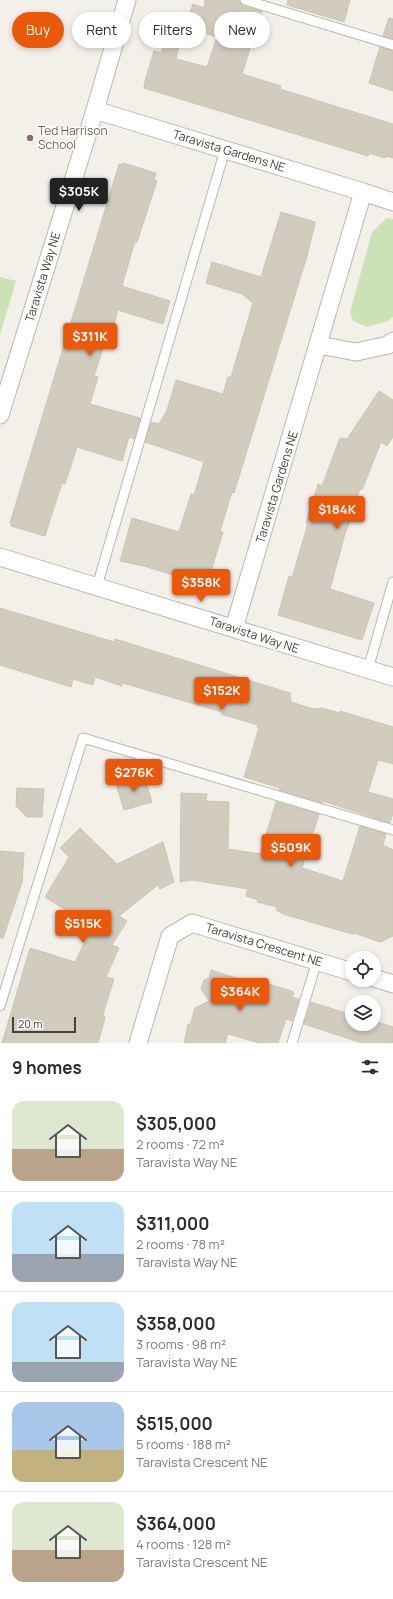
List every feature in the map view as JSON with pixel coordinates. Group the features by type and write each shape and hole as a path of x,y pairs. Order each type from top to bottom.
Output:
{"street":[{"name":"Taravista Way NE","path":"0,415 95,110 127,0"},
{"name":"Taravista Gardens NE","path":"95,110 393,202"},
{"name":"Taravista Gardens NE","path":"234,628 319,345 363,192"},
{"path":"319,345 356,352 388,345 393,341"},
{"name":"Taravista Way NE","path":"0,557 234,628 307,652 393,677"},
{"name":"Taravista Crescent NE","path":"138,1043 170,936 192,923 345,970"},
{"path":"381,980 393,984"}],"lane":[{"path":"245,0 393,45"},
{"path":"97,586 225,150"},
{"path":"368,669 393,582"},
{"path":"0,1006 83,738 393,830"},
{"path":"292,1043 317,962"}],"green space":[{"path":"387,218 393,219 393,317 388,321 367,327 353,321 350,312 372,232"},
{"path":"0,277 16,281 0,335"}],"building":[{"path":"205,0 239,0 243,6 262,11 214,12 214,36 206,34 206,12 190,12 193,4 204,8"},
{"path":"288,0 350,0 344,22 287,5"},
{"path":"389,18 393,19 393,39 383,36"},
{"path":"214,46 214,48 250,48 242,74 281,86 280,89 393,124 393,158 386,156 385,158 369,153 368,156 144,88 154,51 161,53 163,48 179,48 176,59 207,67"},
{"path":"380,47 393,51 393,91 369,83"},
{"path":"123,163 156,173 154,180 157,181 137,242 135,241 122,286 170,301 163,324 118,310 108,346 104,345 94,376 98,377 90,404 140,418 134,439 129,437 122,461 77,447 65,484 62,483 45,536 11,526 12,524 10,523 119,164 122,165"},
{"path":"281,212 315,222 315,224 307,256 234,493 232,492 220,531 223,532 207,584 205,583 204,585 144,566 120,561 132,518 179,532 191,494 194,495 204,462 145,442 151,422 159,424 167,410 176,380 223,394 228,377 231,377 253,303 242,294 206,283 212,262 261,277"},
{"path":"379,391 393,400 393,437 387,446 381,442 362,490 360,489 346,530 330,589 374,603 362,640 278,615 289,576 292,578 318,484 322,486 340,438 347,439"},
{"path":"0,608 114,642 115,639 290,693 291,702 313,709 321,708 340,713 340,711 393,727 393,764 378,760 368,792 393,799 393,813 390,823 323,801 322,803 279,790 280,788 244,777 259,728 257,727 258,725 221,714 222,712 123,683 122,686 95,677 93,685 73,679 71,687 0,665"},
{"path":"144,776 152,802 124,810 116,784"},
{"path":"17,788 44,789 42,817 27,817 16,806"},
{"path":"181,793 207,794 206,801 229,802 228,849 260,854 276,802 319,814 302,868 343,881 360,826 386,834 383,845 393,850 393,936 380,942 354,933 352,934 283,914 276,910 277,907 257,902 258,900 246,896 248,889 192,880 180,882"},
{"path":"80,828 117,864 163,842 174,882 160,889 158,885 119,916 127,921 112,945 119,948 106,977 114,979 103,1014 105,1018 98,1043 2,1043 30,948 75,962 92,927 45,897 69,857 60,848"},
{"path":"0,851 24,853 22,882 3,938 0,938"},
{"path":"211,970 267,988 269,984 294,992 292,997 299,999 292,1021 286,1019 278,1043 259,1043 228,1034 225,1043 184,1043 188,1024 190,1025 195,1008 209,1001 201,989 204,980 209,978"},
{"path":"311,1002 345,1013 345,1031 381,1031 381,1023 393,1027 393,1043 362,1043 304,1024"}],"place":[{"name":"Ted Harrison School","path":"30,138"}]}
